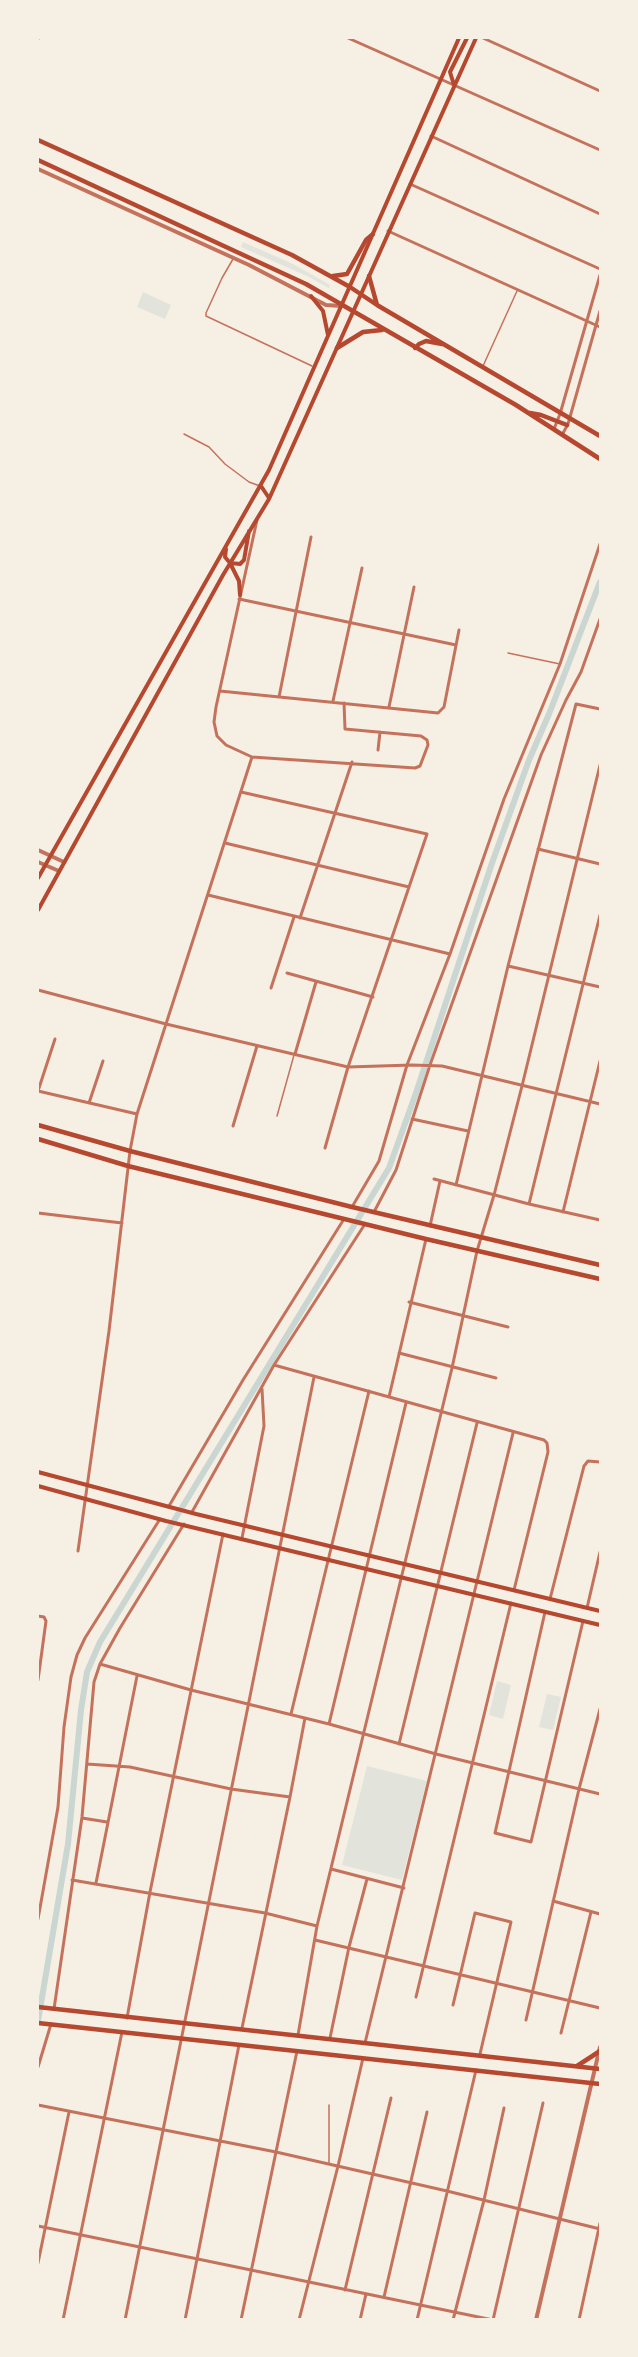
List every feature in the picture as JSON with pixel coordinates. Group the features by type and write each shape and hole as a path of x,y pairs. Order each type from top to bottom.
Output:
{"main road":[{"path":"38,878 261,486 459,38"},
{"path":"454,85 450,72 467,38"},
{"path":"38,910 230,563 269,499 476,38"},
{"path":"38,140 292,255 600,436"},
{"path":"38,160 306,284 554,429 600,459"},
{"path":"318,270 334,277 347,274 366,240 373,234"},
{"path":"369,276 377,305"},
{"path":"311,296 323,311 327,322 327,338"},
{"path":"337,348 363,332 382,330"},
{"path":"416,348 426,341 444,344"},
{"path":"527,413 567,425"},
{"path":"261,486 269,499"},
{"path":"230,563 240,564 244,560 250,530"},
{"path":"233,532 224,555 239,581 239,597"},
{"path":"38,1125 129,1151 430,1226 600,1265"},
{"path":"38,1139 128,1166 600,1279"},
{"path":"38,1472 186,1511 600,1611"},
{"path":"39,1488 160,1520 600,1625"},
{"path":"38,2007 598,2068"},
{"path":"40,2023 600,2084"},
{"path":"577,2066 600,2049"}],"street":[{"path":"348,38 600,150"},
{"path":"483,38 600,91"},
{"path":"431,136 600,214"},
{"path":"38,169 233,258 326,305 342,306"},
{"path":"410,184 600,269"},
{"path":"388,231 598,326"},
{"path":"554,429 600,275"},
{"path":"562,435 598,326 600,311"},
{"path":"259,513 215,715 217,736 226,745 252,757 415,768 422,763 428,745 424,738 345,729 344,703"},
{"path":"279,697 311,537"},
{"path":"354,1207 379,1161 410,1065 504,799 560,664 600,544"},
{"path":"333,702 362,568"},
{"path":"389,707 414,587"},
{"path":"239,597 456,645"},
{"path":"372,1211 396,1170 429,1065 541,755 581,672 600,619"},
{"path":"220,691 438,713 444,707 459,630"},
{"path":"456,1185 508,966 576,704 600,709"},
{"path":"378,750 380,732"},
{"path":"78,1551 122,1223 129,1151 137,1114 252,757"},
{"path":"300,918 352,762"},
{"path":"298,2035 317,1926 452,1368 477,1251 522,1086 600,765"},
{"path":"242,792 427,834 348,1067 325,1148"},
{"path":"225,843 409,887"},
{"path":"538,849 600,864"},
{"path":"38,850 64,862"},
{"path":"38,862 59,871"},
{"path":"208,895 450,954"},
{"path":"529,1204 600,915"},
{"path":"271,988 294,917"},
{"path":"508,966 600,987"},
{"path":"287,973 373,997"},
{"path":"295,1054 316,982"},
{"path":"38,990 166,1024 348,1067 429,1065 600,1104"},
{"path":"55,1039 38,1091 137,1114"},
{"path":"233,1126 257,1046"},
{"path":"89,1103 103,1061"},
{"path":"563,1212 600,1061"},
{"path":"412,1119 468,1131"},
{"path":"434,1179 600,1220"},
{"path":"430,1226 440,1180"},
{"path":"38,1213 122,1223"},
{"path":"171,1507 243,1380 346,1219"},
{"path":"192,1512 274,1365 364,1224"},
{"path":"389,1397 426,1239"},
{"path":"410,1302 508,1327"},
{"path":"399,1353 496,1378"},
{"path":"274,1365 544,1440 547,1443 548,1452 514,1590"},
{"path":"124,2319 164,2130 314,1377"},
{"path":"242,1538 264,1426 265,1407 262,1389"},
{"path":"291,1714 369,1391"},
{"path":"329,1724 406,1403"},
{"path":"399,1744 477,1423"},
{"path":"365,2043 388,1956 513,1432"},
{"path":"550,1599 581,1473 588,1461 600,1462"},
{"path":"38,1919 58,1807 66,1716 77,1655 85,1638 160,1520"},
{"path":"54,2009 82,1817 92,1697 100,1664 181,1524"},
{"path":"127,2018 173,1776 223,1534"},
{"path":"587,1608 600,1552"},
{"path":"416,1997 511,1603"},
{"path":"545,1612 495,1833 531,1842 583,1621"},
{"path":"38,1616 44,1617 46,1621 38,1663 38,1680"},
{"path":"100,1664 137,1676 364,1733 508,1773 600,1794"},
{"path":"96,1883 137,1676"},
{"path":"526,2020 579,1789 600,1709"},
{"path":"242,2028 304,1718"},
{"path":"87,1764 120,1767 231,1789 290,1797"},
{"path":"82,1817 107,1822"},
{"path":"331,1869 404,1888"},
{"path":"330,2038 349,1947 367,1879"},
{"path":"72,1880 209,1903 317,1926"},
{"path":"554,1901 600,1914"},
{"path":"561,2033 591,1912"},
{"path":"453,2005 475,1913 512,1922 480,2054"},
{"path":"315,1940 600,2008"},
{"path":"38,2067 51,2024"},
{"path":"63,2319 106,2120 122,2032"},
{"path":"184,2319 239,2045"},
{"path":"536,2319 559,2218 598,2068 600,2049"},
{"path":"241,2319 297,2051"},
{"path":"299,2319 363,2058"},
{"path":"417,2319 476,2070"},
{"path":"345,2290 391,2098"},
{"path":"38,2226 493,2319 543,2103"},
{"path":"38,2105 374,2173 600,2229"},
{"path":"453,2319 484,2200 504,2108"},
{"path":"38,2263 69,2112"},
{"path":"384,2296 427,2112"},
{"path":"579,2319 600,2223"},
{"path":"360,2319 366,2294"}],"lane":[{"path":"233,258 206,313 207,318 315,367"},
{"path":"483,367 518,289"},
{"path":"184,434 209,447 225,464 249,482 261,486"},
{"path":"508,653 560,664"},
{"path":"277,1116 295,1054"},
{"path":"329,2105 329,2164"}],"shaded area":[{"path":"243,242 293,264 330,285 329,288 241,247"},
{"path":"143,292 171,305 165,319 137,307"},
{"path":"497,1681 511,1685 503,1719 489,1715"},
{"path":"547,1694 561,1697 553,1730 539,1727"},
{"path":"367,1766 427,1781 402,1880 342,1865"}],"waterway":[{"path":"38,2021 68,1844 87,1672 100,1642 389,1168 529,760 600,582"}]}
